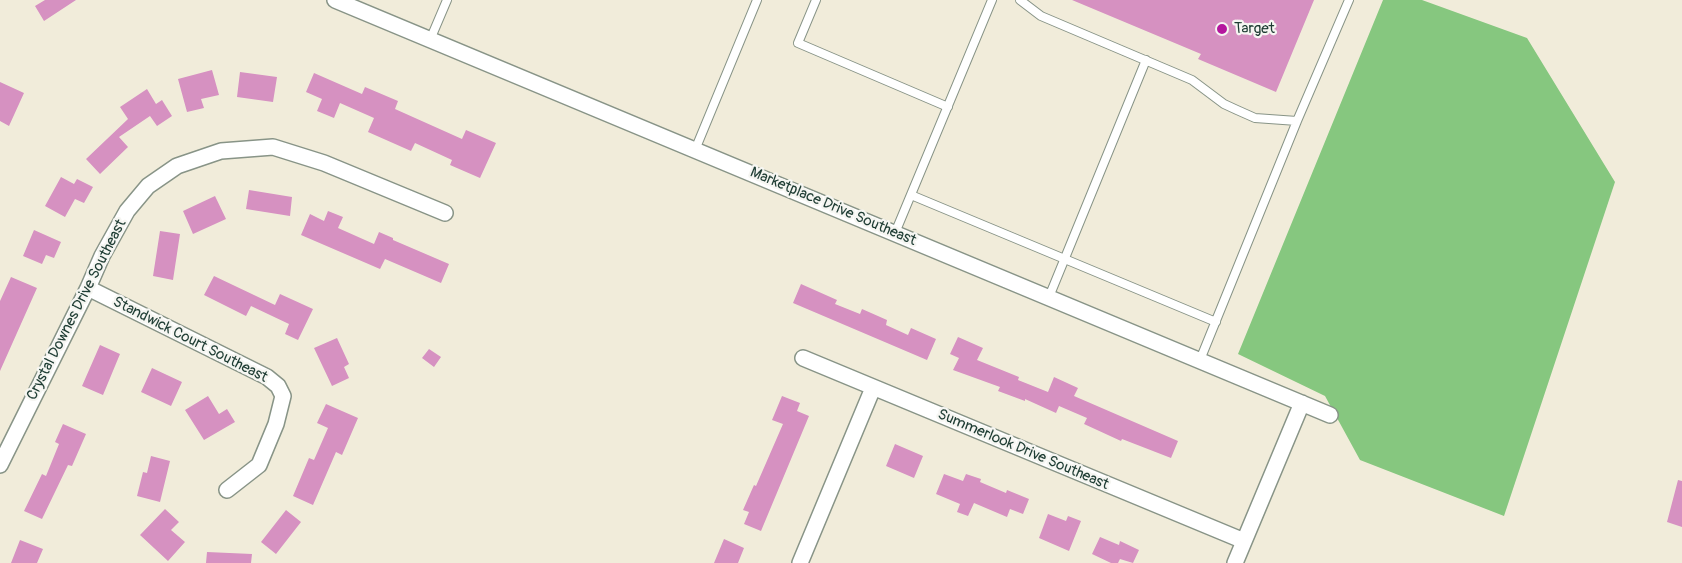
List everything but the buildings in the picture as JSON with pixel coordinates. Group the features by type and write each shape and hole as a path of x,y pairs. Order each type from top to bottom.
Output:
{"street":[{"name":"Marketplace Drive Southeast","path":"335,0 1330,415"},
{"name":"Crystal Downes Drive Southeast","path":"0,465 102,256 127,211 148,186 177,166 220,152 273,147 324,163 445,213"},
{"name":"Standwick Court Southeast","path":"88,288 267,376 278,386 283,396 276,424 259,465 227,490"},
{"name":"Summerlook Drive Southeast","path":"802,358 1244,541"},
{"path":"800,563 873,388"},
{"path":"1234,563 1302,403"}],"lane":[{"path":"430,40 447,0"},
{"path":"695,150 757,0"},
{"path":"816,0 798,43 948,107"},
{"path":"895,233 992,0"},
{"path":"1020,0 1041,16 1192,80 1224,104 1255,118 1298,121"},
{"path":"1200,360 1348,0"},
{"path":"1048,297 1146,60"},
{"path":"911,195 1216,322"}],"green space":[{"path":"1383,0 1422,0 1527,38 1615,182 1504,516 1360,460 1325,396 1238,354"}],"place":[{"name":"Target","path":"1222,29"}]}
